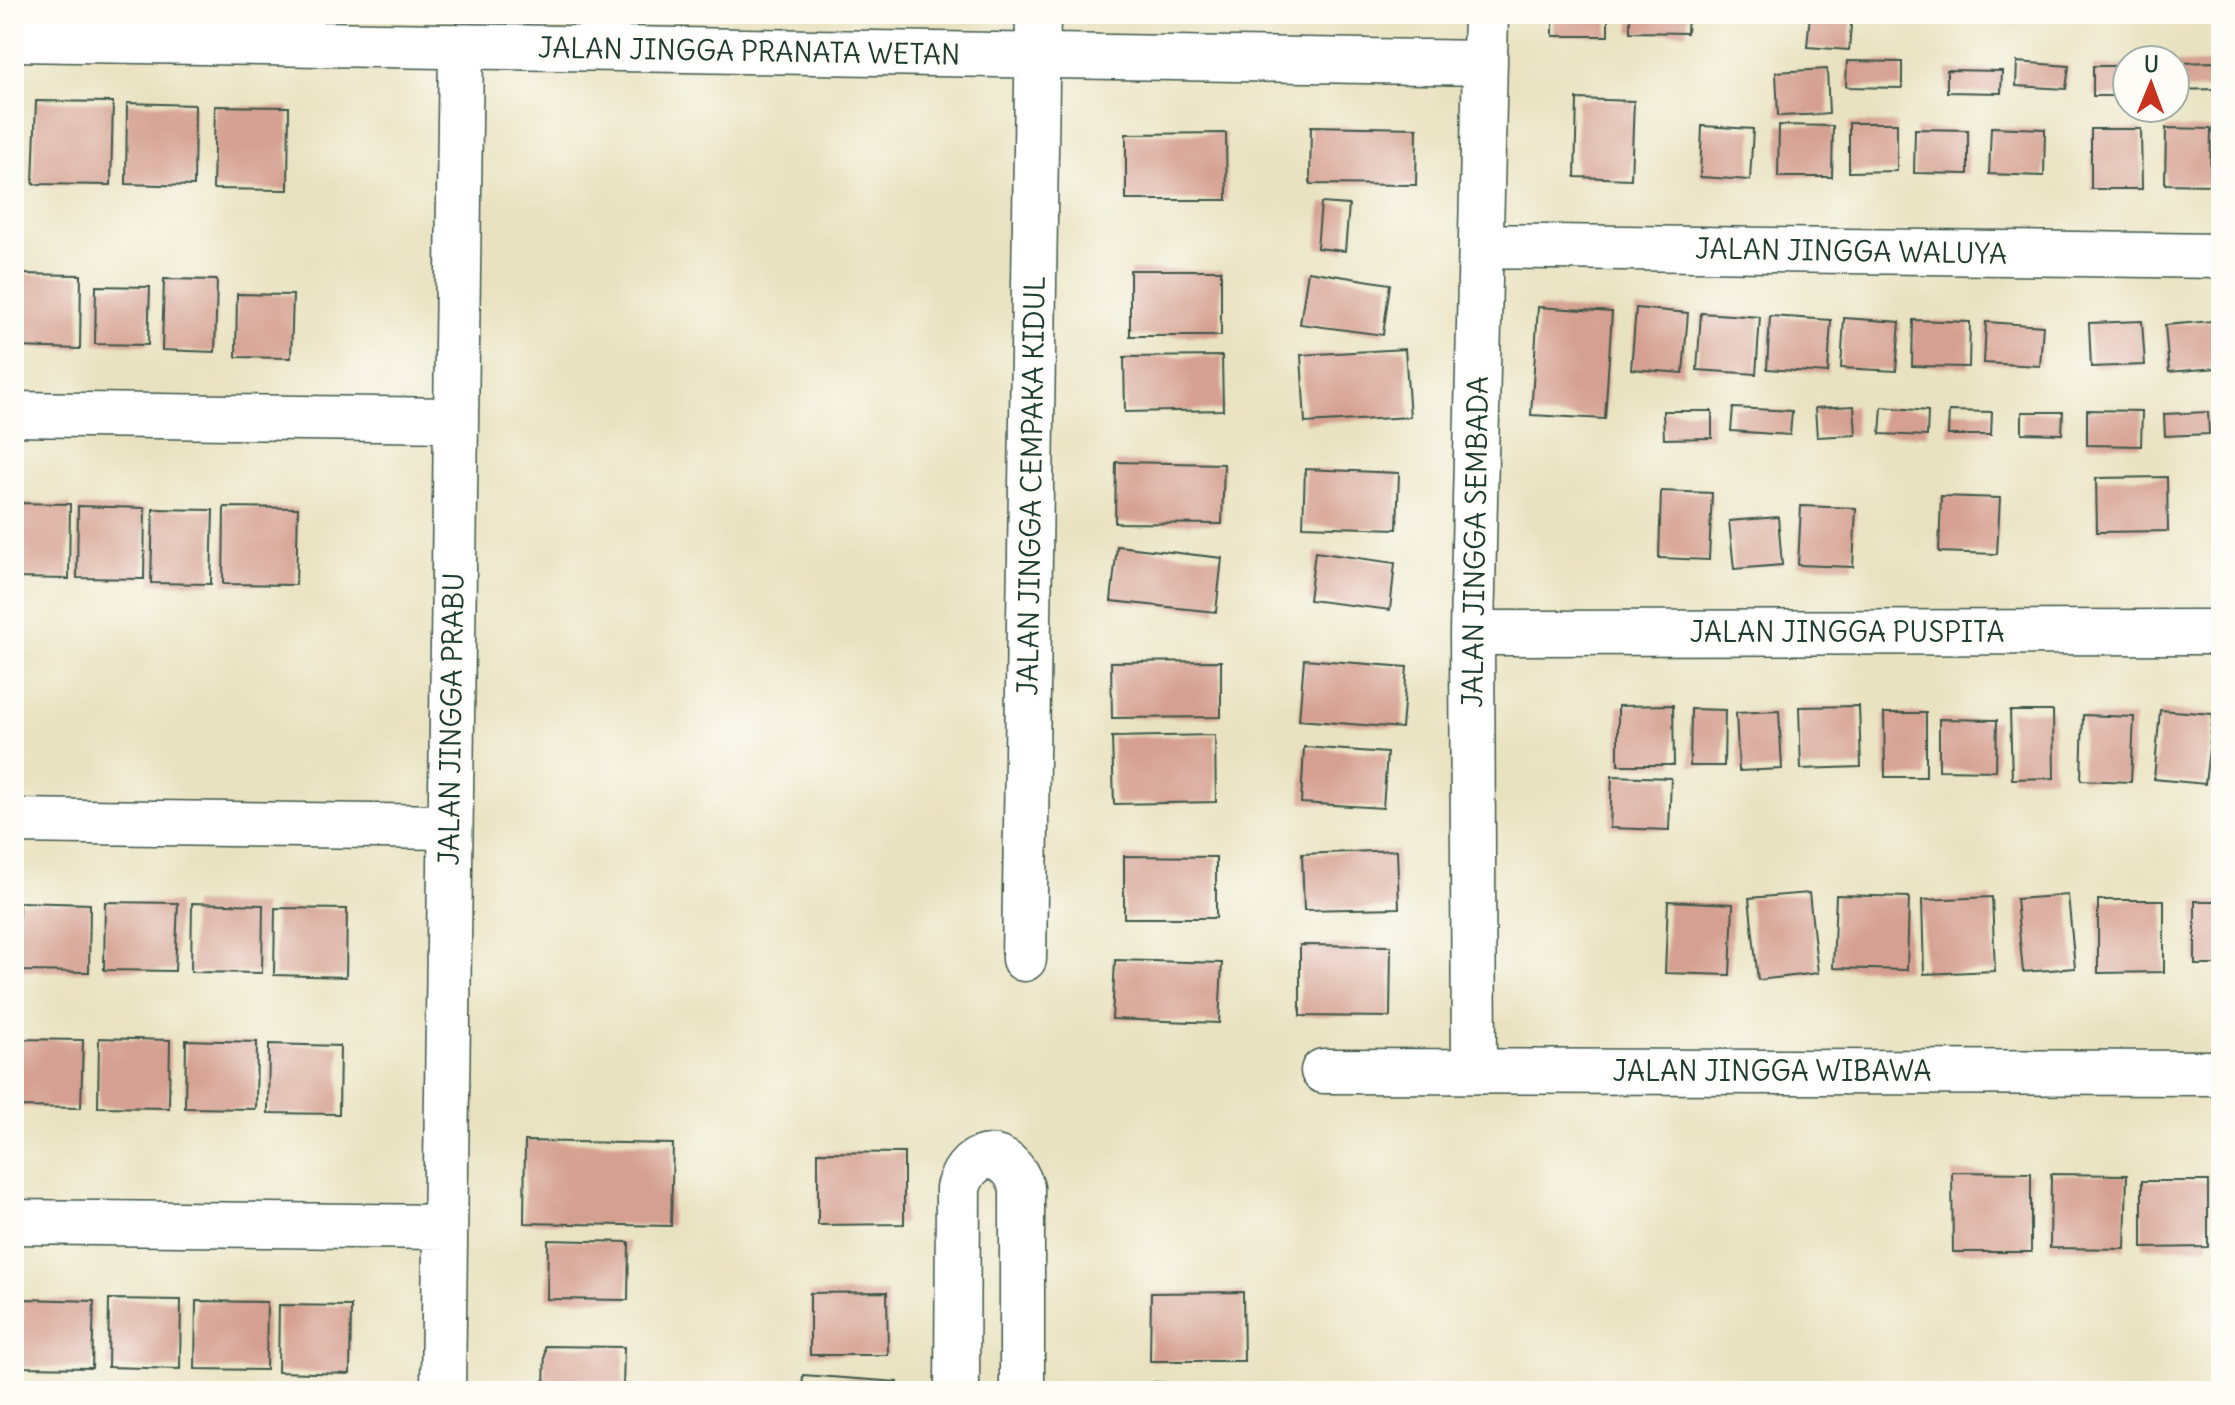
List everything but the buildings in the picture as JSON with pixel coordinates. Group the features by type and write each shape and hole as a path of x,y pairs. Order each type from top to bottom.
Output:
{"street":[{"name":"JALAN JINGGA SEMBADA","path":"1474,1070 1472,633 1486,14"},
{"name":"JALAN JINGGA PRANATA WETAN","path":"14,39 461,47 1038,35 1485,63"},
{"name":"JALAN JINGGA CEMPAKA KIDUL","path":"1024,959 1038,35"},
{"name":"JALAN JINGGA PRABU","path":"443,1391 461,47"},
{"name":"JALAN JINGGA WALUYA","path":"1481,246 2221,256"},
{"path":"14,414 455,420"},
{"name":"JALAN JINGGA PUSPITA","path":"1472,633 2221,632"},
{"path":"14,821 450,827"},
{"name":"JALAN JINGGA WIBAWA","path":"1323,1071 2221,1073"},
{"path":"957,1391 958,1188 963,1172 974,1161 990,1157 1006,1162 1017,1172 1022,1188 1022,1391"},
{"path":"14,1222 445,1227"}]}
